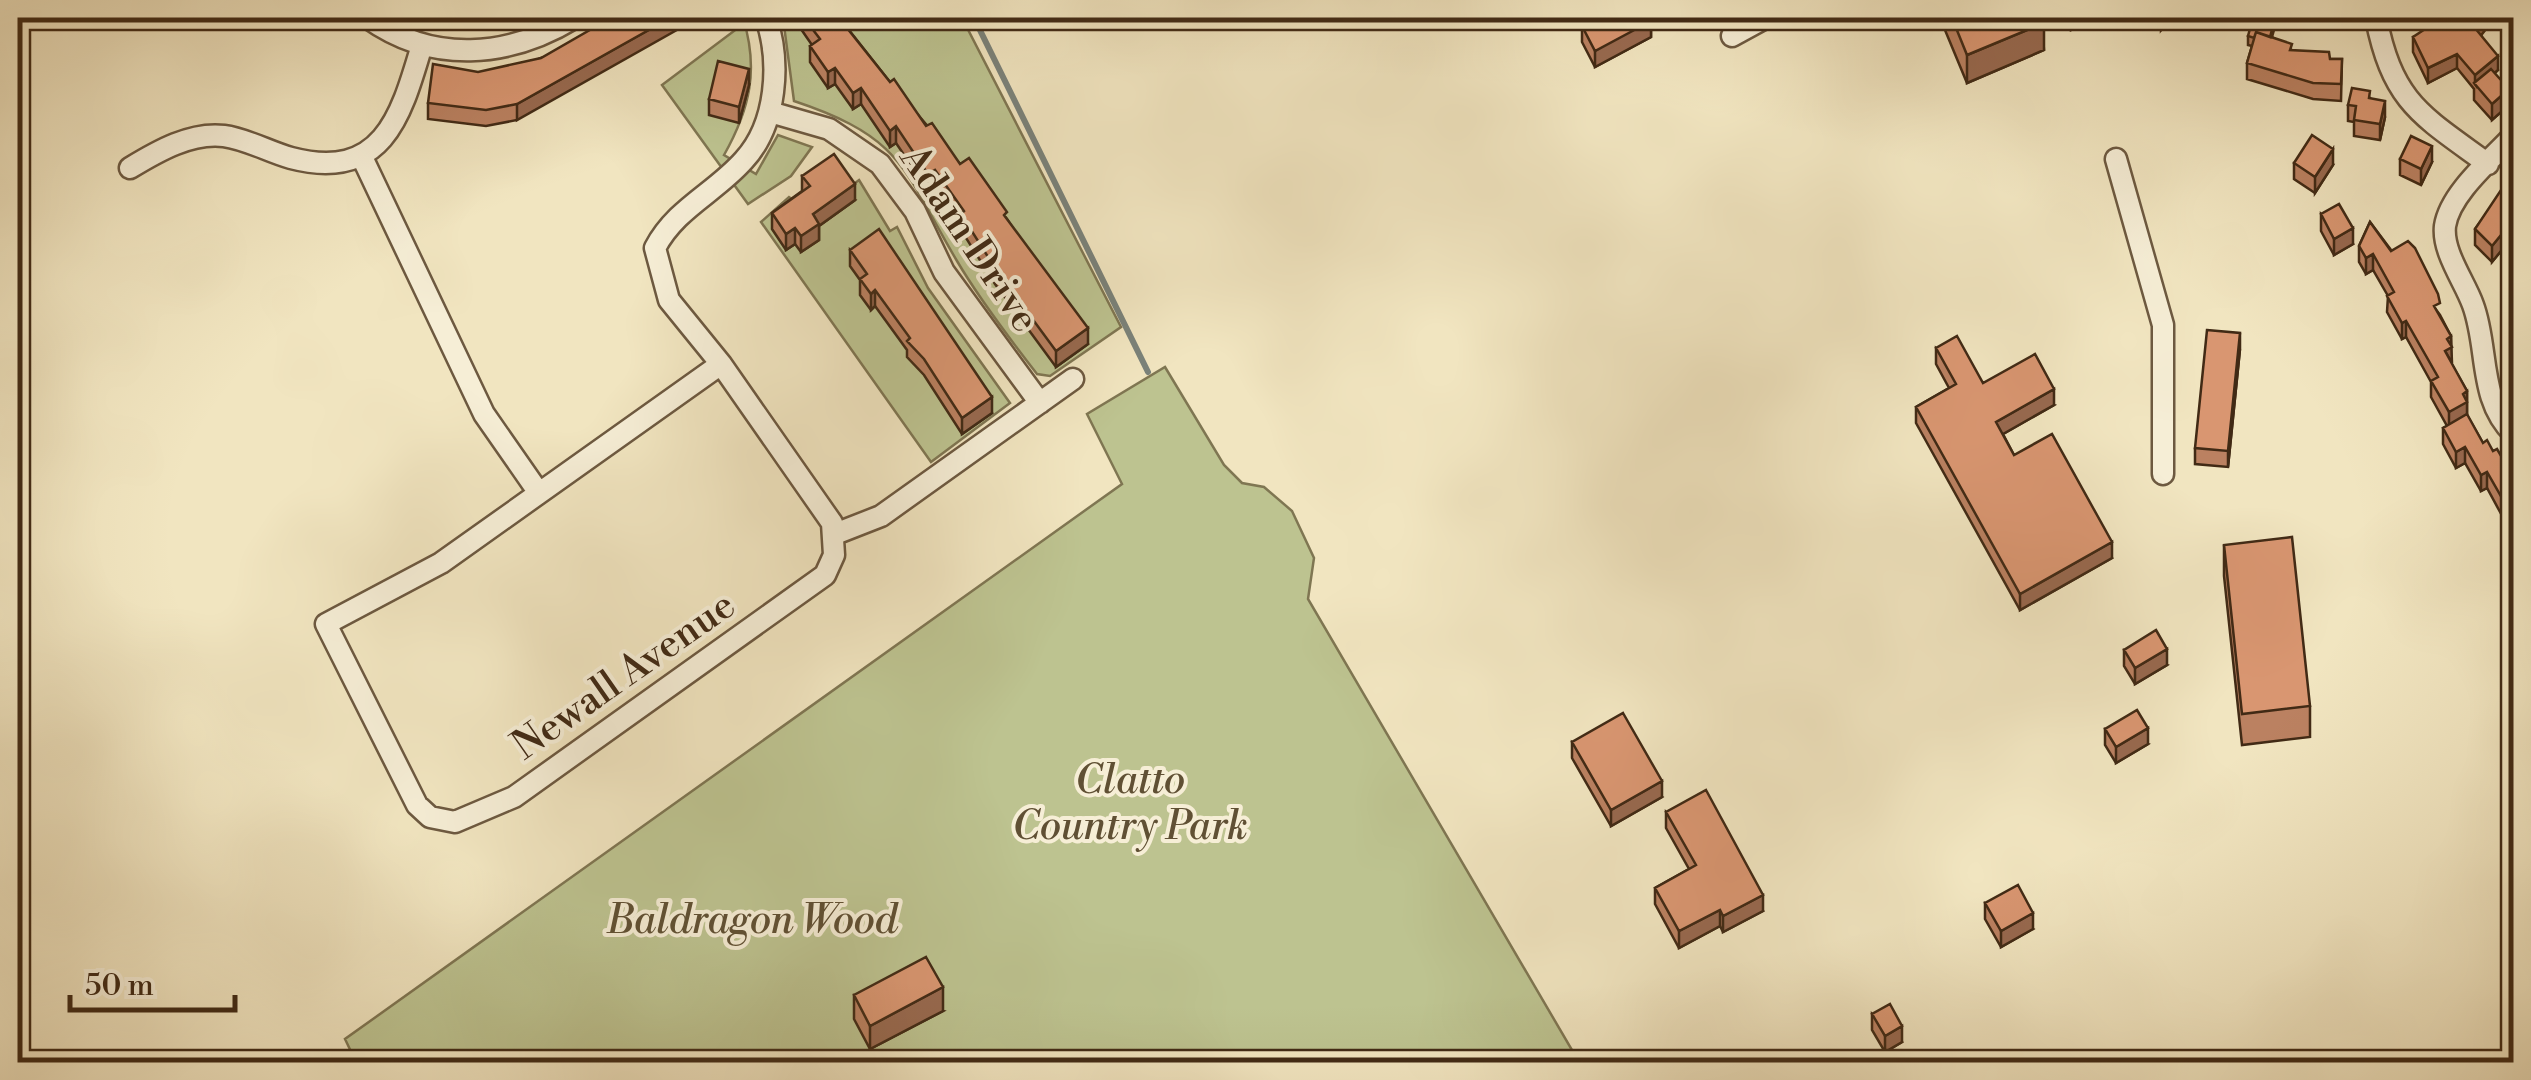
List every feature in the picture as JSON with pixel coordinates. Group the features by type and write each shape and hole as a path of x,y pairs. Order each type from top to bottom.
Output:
{"street":[{"path":"368,18 422,45 486,51 518,45 574,18"},
{"path":"766,18 774,73 770,112 746,159 668,224 654,248 669,300 721,364 827,514 835,534 881,516 1073,379"},
{"path":"1732,36 1765,18"},
{"path":"2376,18 2389,72 2402,94 2420,114 2488,164"},
{"path":"130,168 168,147 208,136 240,139 314,163 361,155 380,142 396,123 422,45"},
{"name":"Adam Drive","path":"770,112 829,129 880,164 915,211 944,272 1040,403"},
{"path":"2514,135 2452,209 2445,225 2446,244 2474,307 2491,403 2514,434"},
{"path":"361,155 484,414 538,493 721,364"},
{"path":"2116,158 2162,325 2163,474"},
{"name":"Newall Avenue","path":"538,493 441,563 326,624 417,805 438,820 464,821 536,782 825,575 834,556 835,534"}],"green space":[{"path":"737,18 743,18 748,37 751,72 746,105 724,155 756,174 778,135 812,147 791,176 748,204 662,85 738,28"},
{"path":"783,18 962,18 1121,327 1050,376 1037,374 975,290 897,161 859,129 794,101"},
{"path":"859,180 890,231 897,227 928,288 1010,403 931,462 761,222 789,197 824,222 854,201 847,189"},
{"name":"Clatto Country Park","path":"1165,367 1224,465 1242,483 1264,487 1292,511 1314,558 1308,599 1579,1062 356,1062 345,1039 1122,484 1087,414"}],"building":[{"path":"619,18 670,18 517,104 486,110 428,103 433,64 478,72 541,58 609,19 611,23"},
{"path":"804,18 839,18 890,82 894,79 926,126 932,123 960,164 969,158 1007,212 1004,215 1088,328 1056,351 995,268 961,214 964,211 935,170 928,174 896,126 890,131 861,88 853,93 835,68 828,72 810,46 820,39"},
{"path":"1598,18 1651,21 1595,51 1582,26"},
{"path":"1952,18 2041,18 2044,23 1967,55"},
{"path":"2253,18 2274,22 2270,37 2256,32 2254,38 2248,36"},
{"path":"2442,18 2484,18 2475,28 2498,56 2475,75 2457,54 2428,68 2413,37"},
{"path":"2256,32 2292,44 2290,50 2329,52 2330,59 2342,59 2341,84 2313,83 2247,63"},
{"path":"718,61 749,69 739,107 709,99"},
{"path":"2491,69 2509,89 2492,104 2474,83"},
{"path":"2352,88 2370,91 2369,98 2385,101 2380,124 2354,120 2356,106 2348,105"},
{"path":"2312,135 2333,149 2315,177 2294,163"},
{"path":"2411,136 2432,146 2421,169 2400,159"},
{"path":"834,154 855,184 813,214 819,224 801,236 795,228 786,234 772,213 810,186 802,176"},
{"path":"2514,177 2514,219 2492,246 2475,229"},
{"path":"2339,204 2353,228 2334,239 2321,214"},
{"path":"2370,222 2391,251 2408,241 2415,248 2438,294 2440,303 2434,306 2451,336 2447,339 2452,347 2445,351 2467,391 2463,394 2467,402 2449,412 2431,381 2438,377 2387,296 2394,292 2373,254 2366,258 2359,246"},
{"path":"879,229 992,397 962,418 875,290 871,294 860,279 867,274 850,250"},
{"path":"2207,330 2240,333 2228,451 2195,448"},
{"path":"1957,336 1983,383 2035,354 2054,389 1996,422 2014,455 2052,434 2112,542 2020,594 1916,407 1956,384 1936,348"},
{"path":"2467,414 2483,443 2487,440 2510,471 2514,469 2514,519 2487,472 2481,475 2465,447 2456,452 2443,428"},
{"path":"2292,537 2310,706 2242,714 2224,545"},
{"path":"2156,630 2167,649 2135,668 2124,650"},
{"path":"2137,710 2148,728 2116,747 2105,729"},
{"path":"1623,713 1662,781 1611,810 1572,742"},
{"path":"1706,790 1763,895 1723,916 1720,910 1679,931 1655,888 1696,865 1666,812"},
{"path":"2018,885 2033,913 2001,931 1985,903"},
{"path":"926,957 943,987 870,1026 854,995"},
{"path":"1890,1004 1902,1026 1885,1036 1872,1014"}],"waterway":[{"path":"974,18 1148,372"}],"park label":[{"name":"Baldragon Wood","path":"752,921"}]}
